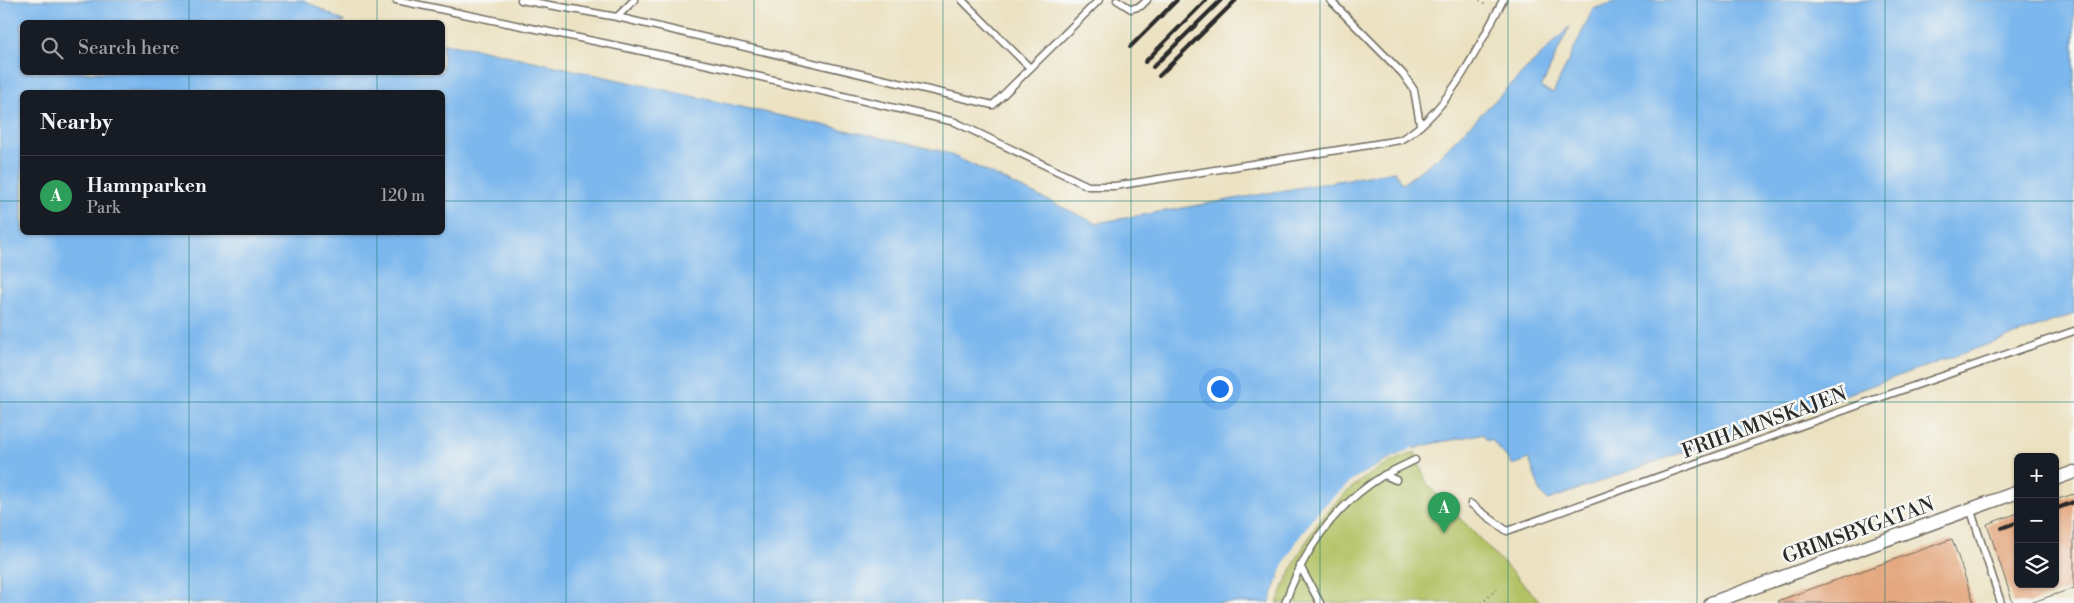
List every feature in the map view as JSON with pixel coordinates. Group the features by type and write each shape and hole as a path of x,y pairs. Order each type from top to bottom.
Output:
{"street":[{"path":"2059,478 2074,472"},
{"name":"GRIMSBYGATAN","path":"1711,603 2014,493"}],"lane":[{"path":"396,0 709,65 955,122 1088,186 1115,186 1400,140 1412,134 1442,102 1464,74 1503,0"},
{"path":"522,0 617,17 993,105 1099,0"},
{"path":"617,17 634,0"},
{"path":"962,0 1030,68"},
{"path":"1117,0 1131,9 1141,6 1147,0"},
{"path":"1330,0 1402,74 1414,90 1420,124"},
{"name":"FRIHAMNSKAJEN","path":"1471,504 1507,531 1873,400 2074,331"},
{"path":"1285,603 1300,566 1318,534 1350,498 1384,475 1415,460"},
{"path":"1384,475 1396,480"},
{"path":"1970,508 2001,603"},
{"path":"1300,566 1320,603"}],"path":[{"path":"1481,603 1498,588"}],"green space":[{"path":"1415,452 1427,484 1542,603 1277,603 1300,553 1328,511 1345,493 1365,477"}],"water":[{"path":"0,0 304,0 341,20 20,20 20,75 445,75 445,44 479,49 945,152 1096,223 1395,171 1402,184 1436,159 1569,27 1541,88 1553,93 1593,9 1620,0 2074,0 2074,314 1548,500 1541,493 1529,459 1513,465 1491,439 1488,441 1482,434 1421,447 1390,458 1363,474 1338,494 1315,517 1281,572 1270,603 0,603"}],"pier":[{"path":"1414,447 1414,450 1360,478 1336,497 1318,516 1292,553 1278,583 1272,603 1270,603 1283,566 1298,539 1316,514 1358,476"}],"building":[{"path":"2074,494 2074,588 2030,603 2013,603 1987,524 2014,514 2014,588 2059,588 2059,499"},
{"path":"1952,539 1974,603 1778,603 1777,601"}],"railway":[{"path":"1130,47 1177,0"},
{"path":"1145,62 1206,0"},
{"path":"1153,67 1221,0"},
{"path":"1159,76 1236,0"},
{"path":"2059,508 2074,502"},
{"path":"2002,528 2014,524"}],"place":[{"name":"Hamnparken","path":"1444,533"}]}
